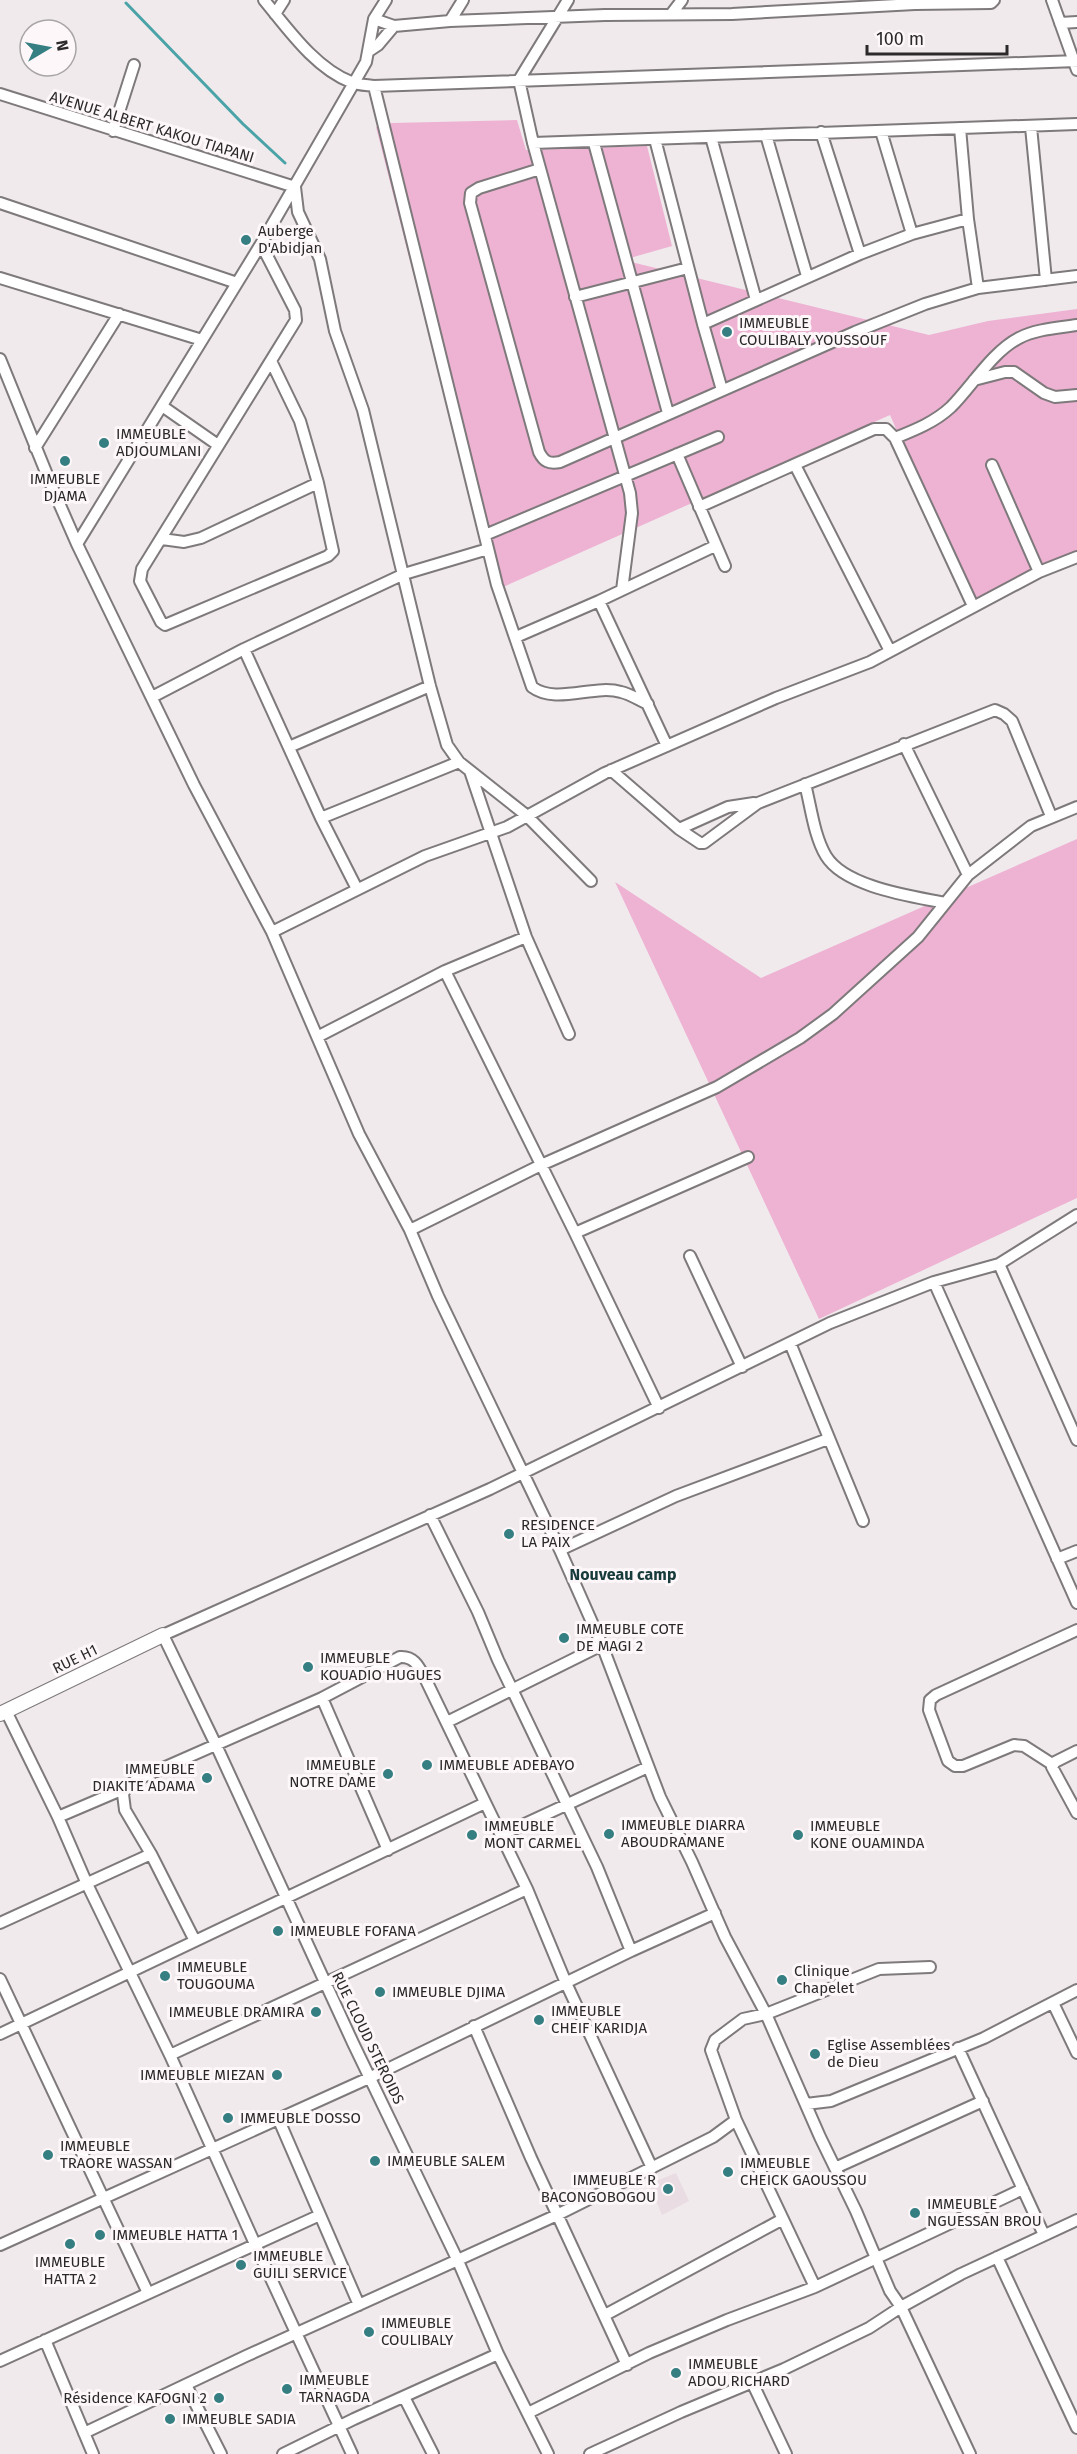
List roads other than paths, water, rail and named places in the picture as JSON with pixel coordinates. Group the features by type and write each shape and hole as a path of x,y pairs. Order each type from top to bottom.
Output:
{"street":[{"path":"264,0 299,41 332,72 354,83 374,86 1076,64 1052,0"},
{"path":"276,14 284,0"},
{"path":"77,544 261,244 366,63 374,19 386,0"},
{"path":"450,21 463,0"},
{"path":"568,0 519,80 533,143 625,476 632,513 622,590"},
{"path":"672,14 682,0"},
{"path":"374,19 394,26 450,21 556,17 732,14 914,2 991,3 994,0"},
{"path":"1060,23 1077,22"},
{"path":"369,51 381,42 394,26"},
{"path":"113,131 134,65"},
{"path":"374,86 497,585 532,687 537,691 568,694 598,690 621,692 648,704"},
{"name":"AVENUE ALBERT KAKOU TIAPANI","path":"0,94 295,187"},
{"path":"533,143 594,143 821,132 1077,124"},
{"path":"1031,127 1046,280"},
{"path":"960,128 968,219 978,288"},
{"path":"881,131 912,234"},
{"path":"821,132 860,254"},
{"path":"766,135 807,276"},
{"path":"711,137 756,300"},
{"path":"655,139 702,324 722,390"},
{"path":"594,143 668,413"},
{"path":"540,169 479,188 471,193 470,203 539,452 543,460 551,463 560,462 668,413 925,304 978,288 1077,276"},
{"path":"295,187 298,212 320,259 335,331 363,410 430,686 447,745 459,762 526,815 591,881"},
{"path":"0,203 237,283"},
{"path":"702,324 860,254 912,234 968,219"},
{"path":"261,244 296,314 296,320 140,574 140,581 161,622 165,625 328,556 333,551 318,483 300,421 271,361"},
{"path":"575,297 688,268"},
{"path":"0,278 202,340"},
{"path":"35,448 119,315"},
{"path":"895,438 933,421 952,405 973,380 1016,340 1026,334 1077,325"},
{"path":"0,359 35,448 77,544 195,785 272,932 360,1134 410,1230 438,1296 560,1550 602,1646 660,1797 741,1970 766,2014 890,2291 901,2307 970,2454"},
{"path":"973,380 1014,372 1044,393 1055,397 1077,395"},
{"path":"162,406 218,445"},
{"path":"699,507 874,429 886,429 895,438 973,606"},
{"path":"485,535 718,437"},
{"path":"677,454 725,566"},
{"path":"795,465 890,651"},
{"path":"992,465 1039,572"},
{"path":"162,539 184,542 201,538 318,483"},
{"path":"516,637 715,546"},
{"path":"152,696 244,649 404,574 488,549"},
{"path":"272,932 425,856 507,827 610,770 776,698 870,662 1039,572 1077,557"},
{"path":"599,601 667,746"},
{"path":"244,649 321,818 357,889"},
{"path":"289,747 430,686"},
{"path":"679,829 728,807 758,803 995,710 1012,721 1051,816"},
{"path":"904,744 968,875"},
{"path":"321,818 459,762"},
{"path":"610,770 679,829 700,843 704,843 758,803"},
{"path":"470,771 526,937 569,1034"},
{"path":"805,784 819,837 826,855 834,866 847,875 877,886 945,903"},
{"path":"410,1230 541,1165 717,1087 800,1038 834,1014 918,937 968,875 1031,826 1077,807"},
{"path":"319,1036 445,971 526,937"},
{"path":"445,971 575,1233 658,1408"},
{"path":"575,1233 748,1157"},
{"path":"164,1635 523,1473 830,1323 934,1282 999,1264 1077,1215"},
{"path":"690,1256 741,1367"},
{"path":"999,1264 1077,1440"},
{"path":"934,1282 1077,1603"},
{"path":"790,1343 863,1521"},
{"path":"560,1550 676,1496 828,1439"},
{"path":"430,1515 568,1803 631,1951"},
{"path":"1057,1559 1077,1551"},
{"path":"1077,1630 936,1695 930,1700 929,1710 948,1761 955,1766 963,1766 1014,1745 1024,1746 1052,1764 1077,1813"},
{"name":"RUE H1","path":"3,1712 164,1635"},
{"name":"RUE CLOUD STEROIDS","path":"164,1635 369,2078 458,2261 498,2354 548,2454"},
{"path":"447,1722 602,1646"},
{"path":"58,1816 126,1788 136,1780 322,1698 400,1657 408,1657 419,1668 447,1722 527,1889 566,1983 652,2168"},
{"path":"322,1698 388,1850"},
{"path":"3,1712 58,1816 87,1884 170,2055 352,2454"},
{"path":"1052,1764 1077,1750"},
{"path":"501,1835 648,1767"},
{"path":"126,1788 122,1800 125,1810 151,1854 195,1941"},
{"path":"0,2034 485,1803"},
{"path":"0,1923 151,1854"},
{"path":"170,2055 527,1889"},
{"path":"0,2245 369,2078 631,1951 715,1913"},
{"path":"815,2287 736,2120 713,2060 712,2045 715,2040 743,2019 766,2014 870,1971 889,1967 910,1969 930,1967"},
{"path":"0,1978 148,2293"},
{"path":"806,2104 831,2101 984,2038 1077,1990"},
{"path":"1053,2002 1077,2053"},
{"path":"474,2026 557,2215 627,2365"},
{"path":"958,2048 1044,2235"},
{"path":"836,2168 983,2101"},
{"path":"278,2118 359,2305"},
{"path":"84,2433 557,2215 714,2137 736,2120"},
{"path":"528,2413 717,2324 815,2287 876,2260 1023,2189"},
{"path":"0,2361 320,2215"},
{"path":"605,2315 783,2219"},
{"path":"590,2454 869,2328 901,2307 961,2274 1077,2220"},
{"path":"997,2257 1077,2428"},
{"path":"45,2340 93,2454"},
{"path":"283,2454 498,2354"},
{"path":"752,2382 786,2454"},
{"path":"186,2385 221,2454"},
{"path":"404,2397 433,2454"}],"waterway":[{"path":"126,3 243,124 285,163"}],"place":[{"name":"Auberge D'Abidjan","path":"246,240"},
{"name":"IMMEUBLE COULIBALY YOUSSOUF","path":"727,332"},
{"name":"IMMEUBLE ADJOUMLANI","path":"104,443"},
{"name":"IMMEUBLE DJAMA","path":"65,461"},
{"name":"RESIDENCE LA PAIX","path":"509,1534"},
{"name":"IMMEUBLE COTE DE MAGI 2","path":"564,1638"},
{"name":"IMMEUBLE KOUADIO HUGUES","path":"308,1667"},
{"name":"IMMEUBLE ADEBAYO","path":"427,1765"},
{"name":"IMMEUBLE NOTRE DAME","path":"388,1774"},
{"name":"IMMEUBLE DIAKITE ADAMA","path":"207,1778"},
{"name":"IMMEUBLE DIARRA ABOUDRAMANE","path":"609,1834"},
{"name":"IMMEUBLE MONT CARMEL","path":"472,1835"},
{"name":"IMMEUBLE KONE OUAMINDA","path":"798,1835"},
{"name":"IMMEUBLE FOFANA","path":"278,1931"},
{"name":"IMMEUBLE TOUGOUMA","path":"165,1976"},
{"name":"Clinique Chapelet","path":"782,1980"},
{"name":"IMMEUBLE DJIMA","path":"380,1992"},
{"name":"IMMEUBLE DRAMIRA","path":"316,2012"},
{"name":"IMMEUBLE CHEIF KARIDJA","path":"539,2020"},
{"name":"Eglise Assemblées de Dieu","path":"815,2054"},
{"name":"IMMEUBLE MIEZAN","path":"277,2075"},
{"name":"IMMEUBLE DOSSO","path":"228,2118"},
{"name":"IMMEUBLE TRAORE WASSAN","path":"48,2155"},
{"name":"IMMEUBLE SALEM","path":"375,2161"},
{"name":"IMMEUBLE CHEICK GAOUSSOU","path":"728,2172"},
{"name":"IMMEUBLE R BACONGOBOGOU","path":"668,2189"},
{"name":"IMMEUBLE NGUESSAN BROU","path":"915,2213"},
{"name":"IMMEUBLE HATTA 1","path":"100,2235"},
{"name":"IMMEUBLE HATTA 2","path":"70,2244"},
{"name":"IMMEUBLE GUILI SERVICE","path":"241,2265"},
{"name":"IMMEUBLE COULIBALY","path":"369,2332"},
{"name":"IMMEUBLE ADOU RICHARD","path":"676,2373"},
{"name":"IMMEUBLE TARNAGDA","path":"287,2389"},
{"name":"Résidence KAFOGNI 2","path":"219,2398"},
{"name":"IMMEUBLE SADIA","path":"170,2419"}],"district":[{"name":"Nouveau camp","path":"623,1574"}]}
